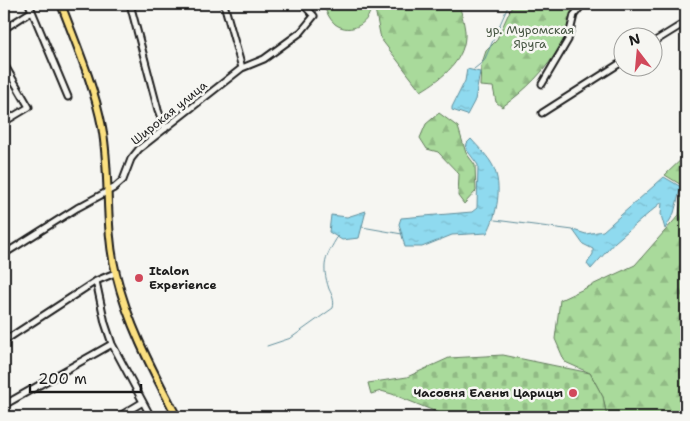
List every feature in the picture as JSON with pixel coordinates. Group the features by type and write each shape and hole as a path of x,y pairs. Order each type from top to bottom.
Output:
{"main road":[{"path":"61,4 96,102 102,127 115,273 136,336 177,417"}],"street":[{"path":"29,4 68,96"},
{"path":"130,4 158,110 165,129"},
{"path":"224,4 242,68"},
{"name":"Широкая улица","path":"5,252 77,208 108,192 123,180 134,154 242,68 264,59 307,28 314,16 303,4"},
{"path":"542,84 568,40 574,15 583,4"},
{"path":"4,29 32,12"},
{"path":"662,37 686,22"},
{"path":"4,64 29,107 4,122"},
{"path":"542,113 612,68"},
{"path":"4,341 96,281 115,273"},
{"path":"96,281 104,324 112,344 151,417"},
{"path":"4,405 112,344"},
{"path":"118,417 143,402"}],"green space":[{"path":"322,4 371,4 368,16 364,21 354,28 348,28 335,24"},
{"path":"374,4 459,4 465,31 465,41 458,59 445,74 421,91 381,39"},
{"name":"ур. Муромская Яруга","path":"513,4 581,4 570,18 564,39 549,63 527,87 502,107 496,102 493,87 480,86 481,66 486,51 496,41"},
{"path":"439,113 458,127 466,153 475,165 476,191 464,204 458,196 459,174 438,152 427,149 420,138 426,124"},
{"path":"686,155 686,417 607,417 603,397 590,373 565,362 555,339 560,300 635,265 679,215 683,186 665,175"},
{"path":"503,355 590,373 603,397 607,417 449,417 392,394 381,391 371,394 368,383 407,377 449,358"}],"water":[{"path":"467,69 480,72 475,100 467,115 452,110 452,107 465,81"},
{"path":"471,139 491,162 498,182 498,200 494,218 487,233 452,235 422,247 405,247 399,224 401,218 472,212 477,208 478,165 466,149 467,143"},
{"path":"664,177 681,187 674,213 665,229 661,215 662,202 615,242 591,269 587,264 593,254 593,249 583,244 573,230 586,234 603,231"},
{"path":"366,211 359,238 342,240 329,232 331,215 347,217"}],"waterway":[{"path":"474,69 484,61 509,4"},
{"path":"495,220 573,230"},
{"path":"362,227 402,234"},
{"path":"267,346 291,338 333,308 334,305 325,267 327,256 338,236"}],"place":[{"name":"Italon Experience","path":"139,278"},
{"name":"Часовня Елены Царицы","path":"573,393"}]}
